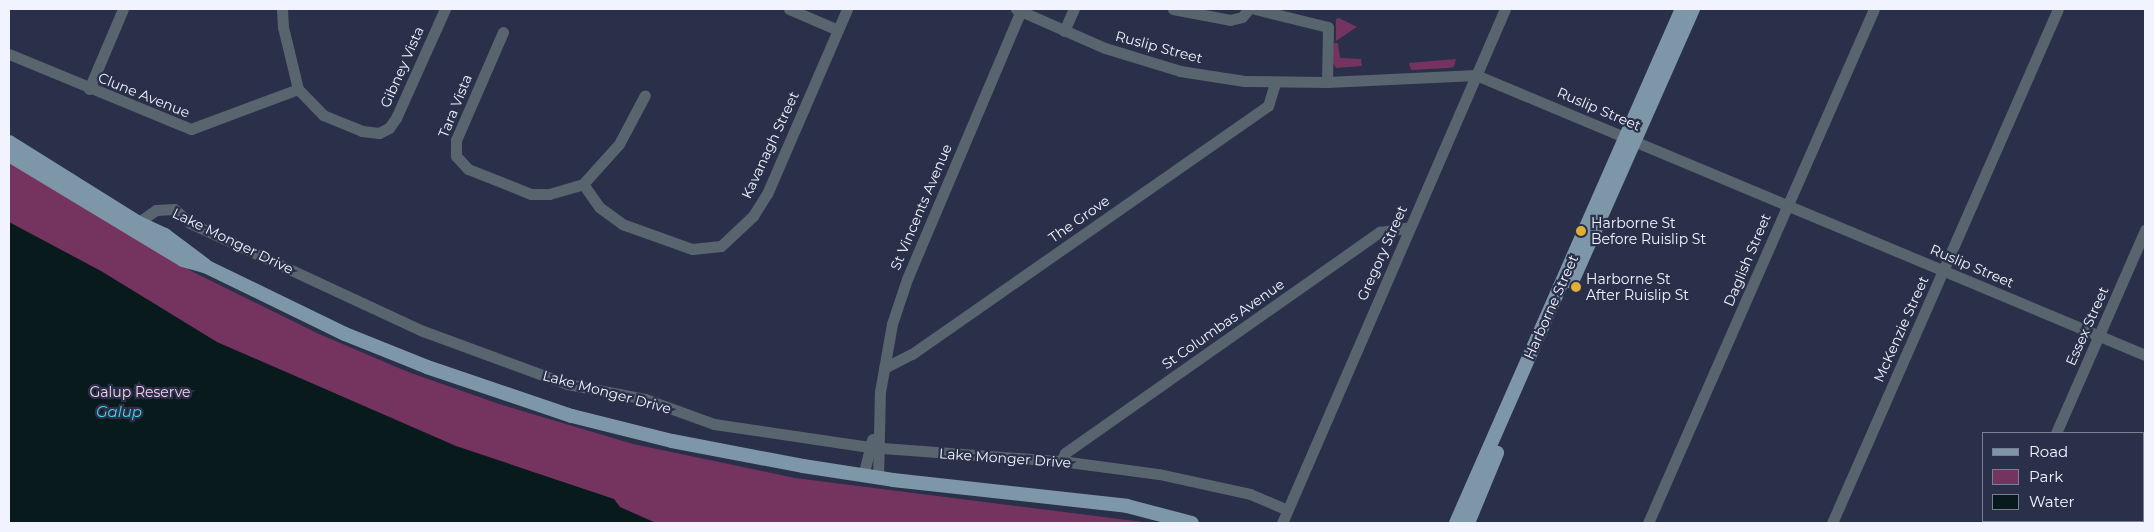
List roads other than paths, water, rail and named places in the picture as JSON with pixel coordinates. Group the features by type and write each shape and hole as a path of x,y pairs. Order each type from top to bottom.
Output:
{"main road":[{"name":"Harborne Street","path":"1468,523 1631,139 1682,9"},
{"name":"Harborne Street","path":"1456,523 1692,9"},
{"path":"9,142 183,260 207,267 345,334 494,391 572,416 672,441 863,476 1127,506 1192,523"},
{"path":"9,155 133,226"}],"street":[{"path":"89,89 123,9"},
{"path":"282,9 283,27 298,89"},
{"name":"Gibney Vista","path":"298,89 323,115 362,131 385,131 396,118 445,9"},
{"path":"789,9 838,30"},
{"name":"Kavanagh Street","path":"583,184 599,207 622,224 692,249 721,246 753,216 767,194 847,9"},
{"path":"1064,31 1074,9"},
{"path":"1172,9 1230,20 1242,16 1249,9"},
{"path":"1255,9 1328,27 1328,82"},
{"name":"Gregory Street","path":"1282,523 1286,509 1505,9"},
{"name":"Daglish Street","path":"1648,523 1874,9"},
{"name":"McKenzie Street","path":"1832,523 2058,9"},
{"name":"Ruslip Street","path":"1019,10 1105,48 1180,71 1276,82 1328,82 1476,75 2145,355"},
{"name":"St Vincents Avenue","path":"878,478 875,447 884,368 892,324 907,279 1019,10"},
{"name":"Tara Vista","path":"503,32 456,140 458,160 468,170 531,194 549,194 583,184"},
{"name":"Clune Avenue","path":"9,54 89,89 192,129 298,89"},
{"name":"The Grove","path":"884,368 912,354 1268,106 1276,82"},
{"path":"583,184 619,144 645,95"},
{"name":"Lake Monger Drive","path":"133,226 156,210 174,209 190,223 423,331 567,384 645,399 714,424 875,447 1061,460 1159,474 1250,494 1286,509"},
{"name":"St Columbas Avenue","path":"1061,460 1065,453 1380,232 1410,227"},
{"name":"Essex Street","path":"2056,432 2145,230"},
{"name":"St Vincents Avenue","path":"863,476 875,447"},
{"name":"Gregory Street","path":"1274,523 1286,509"}],"water":[{"name":"Galup","path":"9,222 101,271 217,342 456,446 614,499 620,507 656,523 9,523"}],"place":[{"name":"Harborne St Before Ruislip St","path":"1581,231"},
{"name":"Harborne St After Ruislip St","path":"1576,287"}],"park label":[{"name":"Galup Reserve","path":"140,392"}]}
